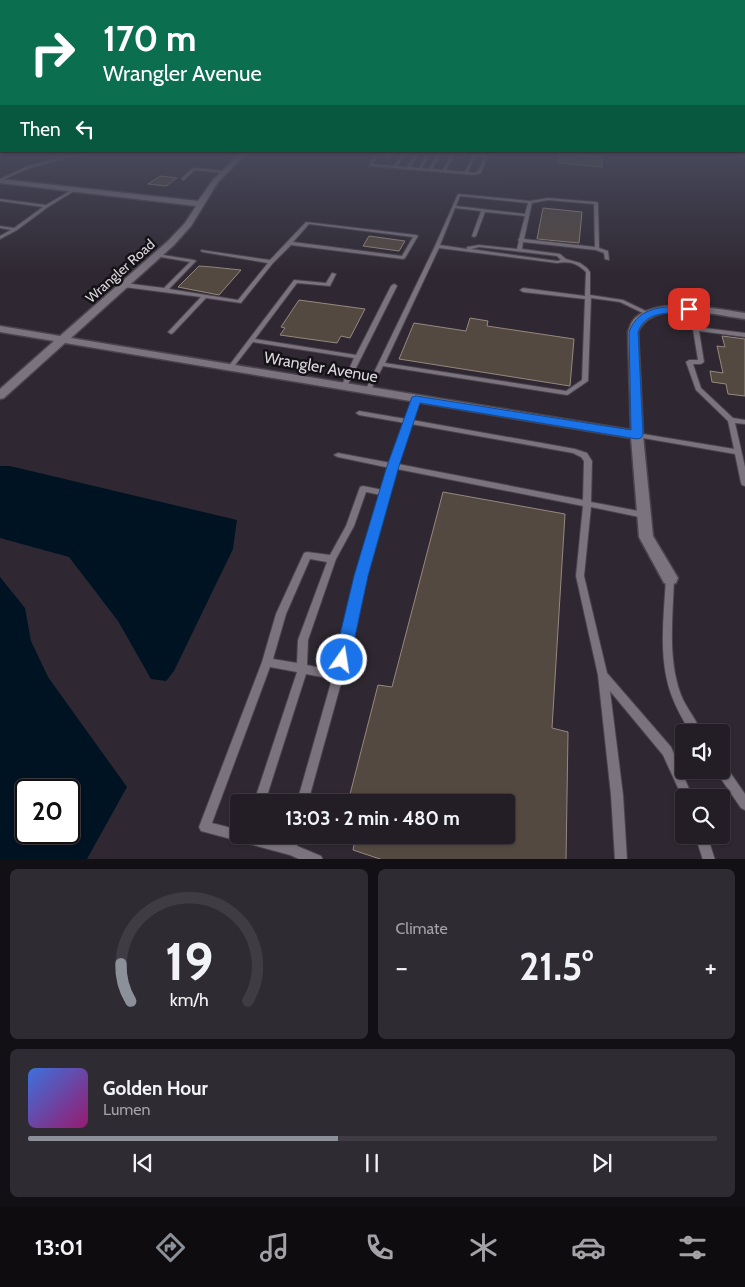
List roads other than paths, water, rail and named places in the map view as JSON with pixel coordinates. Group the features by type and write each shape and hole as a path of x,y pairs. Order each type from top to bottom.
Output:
{"street":[{"path":"111,194 202,204"},
{"name":"Wrangler Road","path":"0,395 157,256 188,224 209,194"},
{"path":"670,578 646,537 637,435 633,332 637,321 649,314 666,309 689,309 745,316"},
{"name":"Wrangler Avenue","path":"0,329 637,435"}],"lane":[{"path":"0,238 67,194"},
{"path":"368,391 437,246 459,195 530,202 548,198 596,203 597,249"},
{"path":"0,200 47,206"},
{"path":"519,251 530,202"},
{"path":"454,207 527,215"},
{"path":"474,236 483,211"},
{"path":"124,285 239,302 271,262 308,223 416,236 403,258 290,243"},
{"path":"0,227 15,229"},
{"path":"520,240 597,249 606,252 607,259"},
{"path":"437,246 557,262 564,260"},
{"path":"382,364 567,393 586,381 587,270 577,263 564,260 558,255 479,246 464,249"},
{"path":"203,251 271,262"},
{"path":"157,256 194,261 165,290"},
{"path":"230,368 296,281 328,285 334,274"},
{"path":"344,387 394,286"},
{"path":"523,290 621,301 649,314"},
{"path":"171,332 204,297"},
{"path":"745,335 696,329 700,362 689,362 698,389 731,420 745,482"},
{"path":"251,340 358,357"},
{"path":"305,794 338,676 361,576 393,466 416,399"},
{"path":"359,413 575,451 584,455 588,461 587,504 580,576 603,676 617,794 621,859"},
{"path":"731,420 745,422"},
{"path":"637,435 738,452"},
{"path":"338,455 644,515"},
{"path":"262,794 302,671 303,640 332,559 350,526 363,489 386,492"},
{"path":"230,833 205,827 267,662 280,614 307,554 332,559"},
{"path":"670,578 668,662 671,682 684,716 690,724"},
{"path":"267,662 302,671 338,676"},
{"path":"603,676 667,751 684,789"},
{"path":"728,779 745,804"},
{"path":"272,844 315,859"},
{"path":"290,849 291,844"},
{"path":"704,844 709,859"}],"water":[{"path":"0,466 10,466 237,520 233,549 174,671 166,681 151,679 118,621 69,557 0,538"},
{"path":"0,577 25,608 31,641 48,677 127,787 87,859 0,859"}]}
